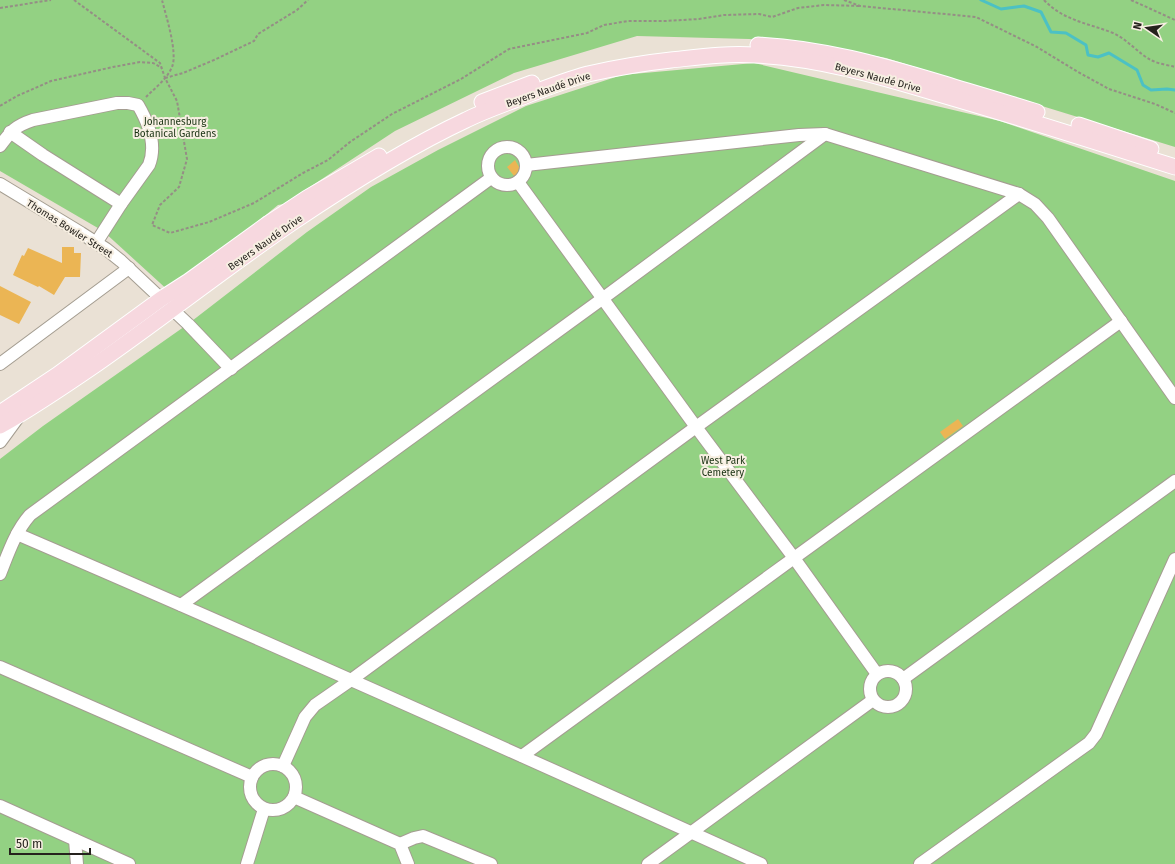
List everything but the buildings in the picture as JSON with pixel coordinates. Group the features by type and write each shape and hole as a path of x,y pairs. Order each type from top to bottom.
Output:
{"main road":[{"name":"Beyers Naudé Drive","path":"0,413 57,375 161,299 307,198 400,144 449,117 503,93 545,78 620,57 708,46 752,45 795,48 832,54 905,72 1103,133 1175,157"},
{"name":"Beyers Naudé Drive","path":"0,426 56,392 300,217 373,171 442,132 487,110 563,82 622,67 700,56 754,55 821,63 848,68 1048,126 1175,167"}],"street":[{"path":"0,146 10,132 20,124 117,103 128,102 138,105 146,118 151,138 153,152 152,158 149,165 121,204 96,243"},
{"path":"10,132 43,155 121,204"},
{"path":"526,165 799,135 825,134 1019,194 1035,204 1048,218 1175,398"},
{"path":"180,605 602,299 825,134"},
{"path":"500,148 510,148 519,152 525,160 526,165 524,174 518,182 509,186 504,186 491,178 488,163 492,154 500,148"},
{"path":"0,574 22,524 30,515 491,178"},
{"path":"518,182 696,428 794,558 877,674"},
{"name":"Thomas Bowler Street","path":"0,184 96,243 129,268 231,369"},
{"path":"283,766 305,717 315,705 1019,194"},
{"path":"0,364 129,268"},
{"path":"522,756 1121,321"},
{"path":"0,442 20,415"},
{"path":"903,679 1175,481"},
{"path":"17,534 351,680 761,864"},
{"path":"920,864 1089,743 1096,734 1175,559"},
{"path":"0,667 252,777"},
{"path":"891,671 900,675 906,688 902,701 890,708 880,706 873,700 870,686 877,674 891,671"},
{"path":"648,864 873,700"},
{"path":"271,764 283,766 288,769 295,779 296,791 294,797 287,806 282,809 269,810 264,808 254,801 251,795 250,783 252,777 265,765 271,764"},
{"path":"294,797 400,844 408,864"},
{"path":"0,806 129,864"},
{"path":"247,864 264,808"},
{"path":"400,844 423,836 491,864"},
{"path":"75,840 77,864"}],"path":[{"path":"0,8 51,0"},
{"path":"74,0 160,63 165,78 177,101 187,159 179,187 160,205 152,225 170,233 209,222 254,203 303,173 328,160 350,142 392,114 461,79 510,49 587,33 604,25 628,21 665,21 759,14 772,17 798,8 817,6 860,6 976,17 1037,47 1109,89 1155,104 1175,113"},
{"path":"138,105 165,78 173,66 174,48 162,0"},
{"path":"165,78 183,73 254,41 258,34 297,10 308,0"},
{"path":"844,0 860,6"},
{"path":"1044,0 1052,8 1076,22 1114,34 1151,60 1175,67"},
{"path":"1131,0 1175,20"},
{"path":"0,106 17,96 51,81 140,62 152,63 162,68"}],"green space":[{"name":"Johannesburg Botanical Gardens","path":"0,0 1175,0 1175,147 886,58 817,45 749,39 637,36 514,73 395,131 284,204 278,205 171,293 103,231 0,171"},
{"name":"West Park Cemetery","path":"754,63 1000,121 1175,181 1175,864 0,864 0,459 43,426 188,324 307,232 371,187 438,150 526,106 622,75"}],"waterway":[{"path":"981,0 1001,9 1024,6 1041,12 1051,32 1066,33 1086,45 1088,55 1098,57 1109,53 1137,70 1143,85 1151,90 1175,90"}]}
